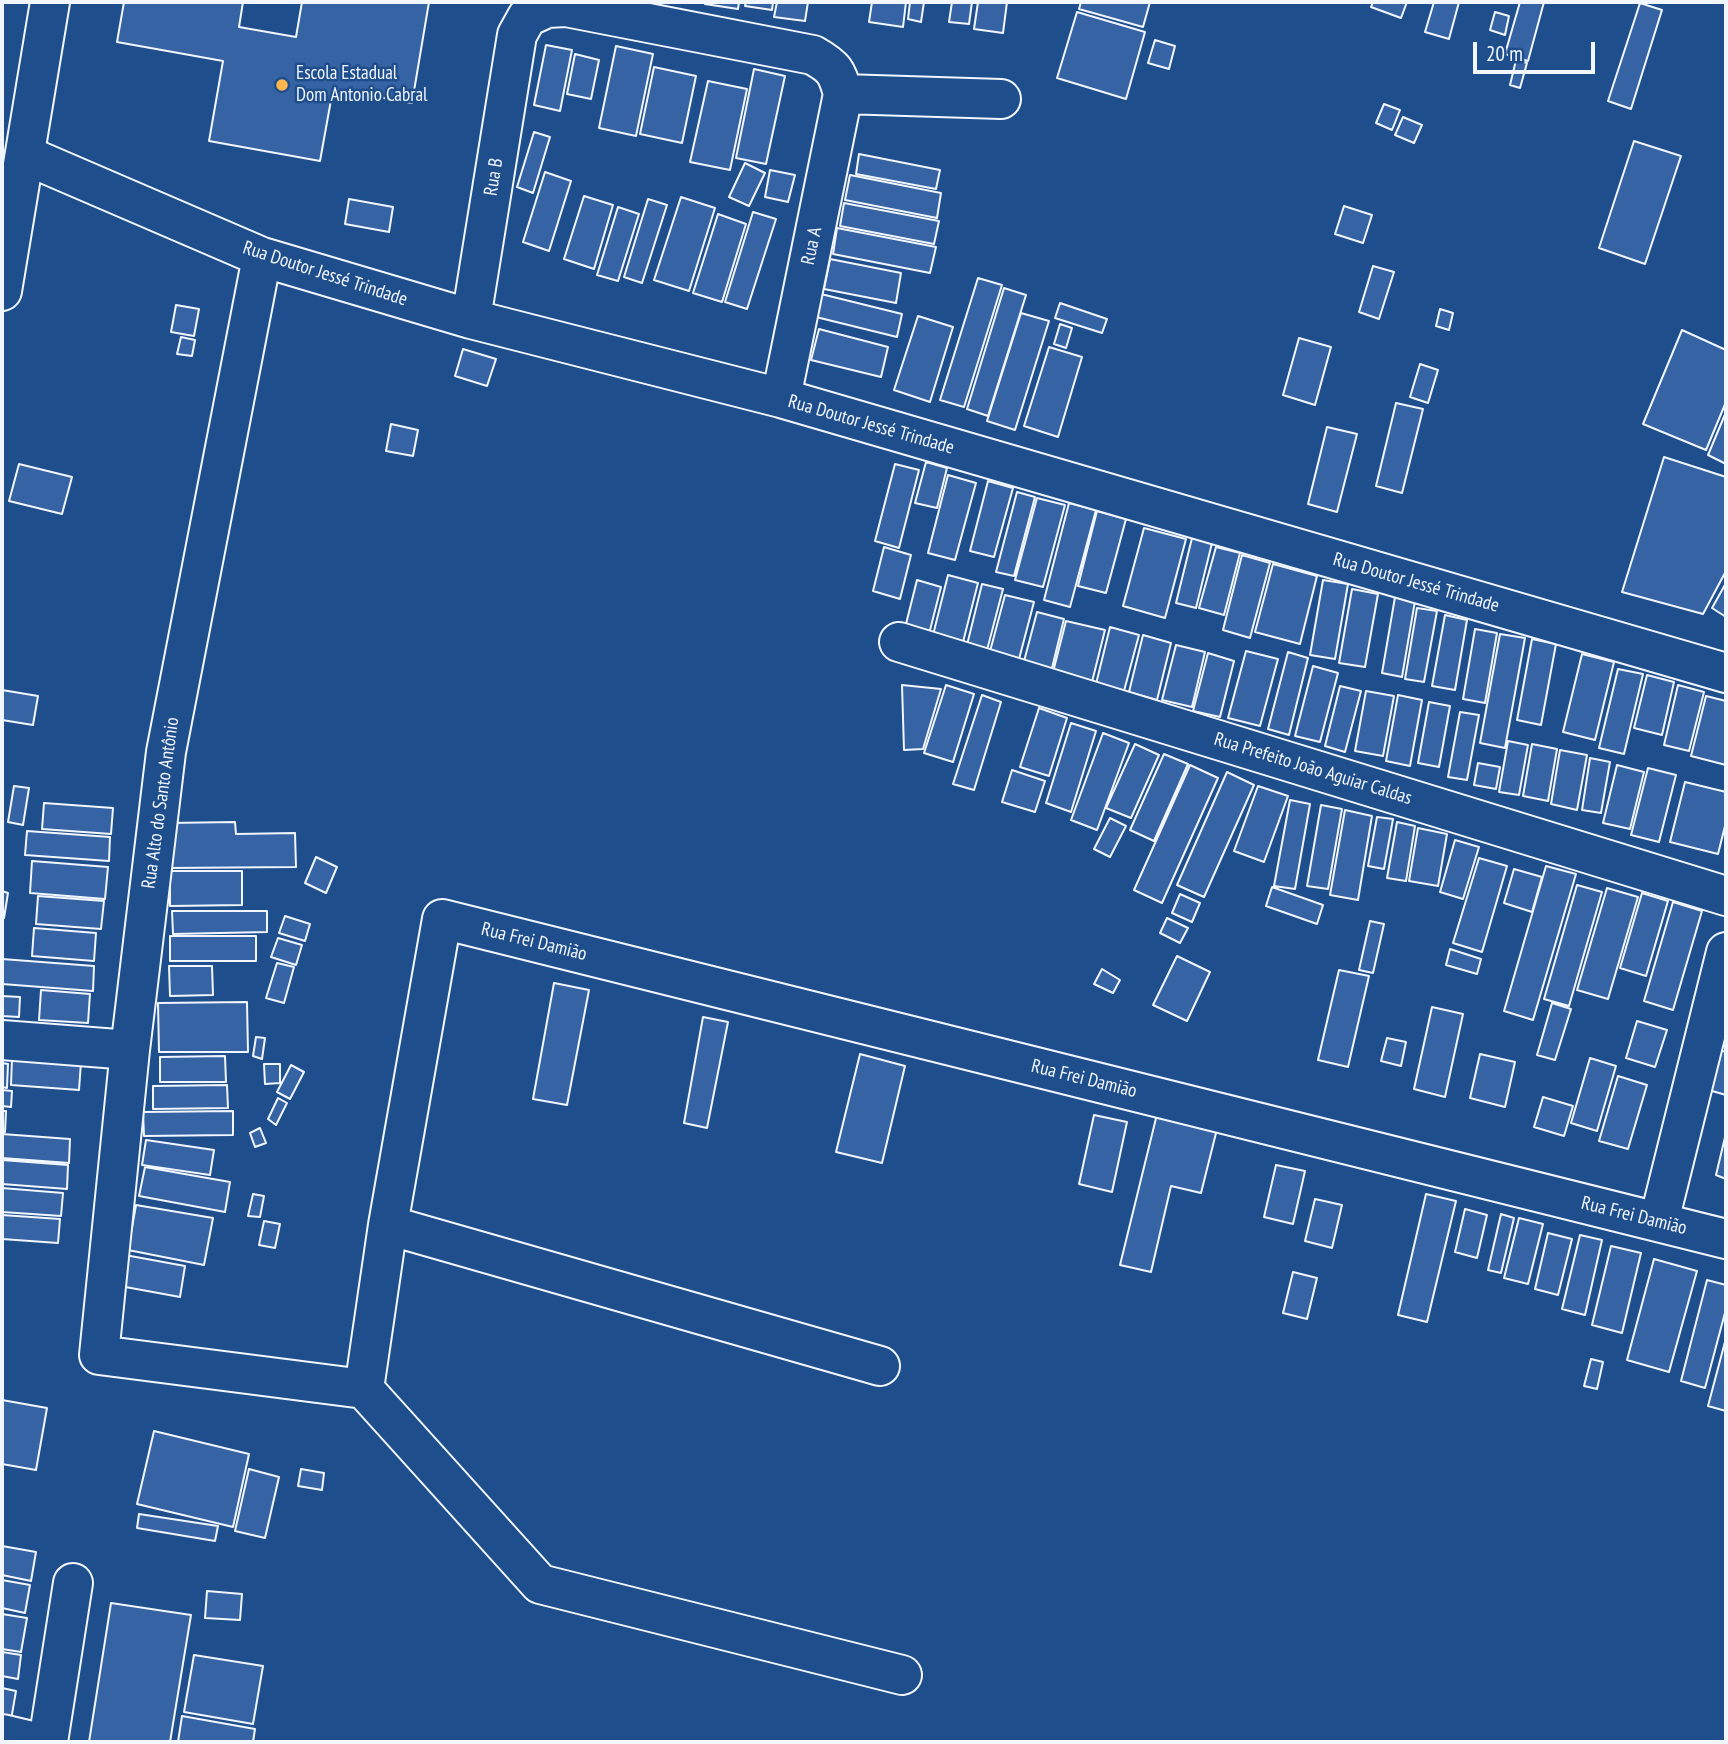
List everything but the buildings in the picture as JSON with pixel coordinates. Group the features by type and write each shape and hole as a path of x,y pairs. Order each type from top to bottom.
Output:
{"street":[{"path":"2,291 50,2"},
{"name":"Rua B","path":"471,319 517,35 527,18 547,8 566,7 813,55 829,64 844,94"},
{"path":"844,94 1001,99"},
{"name":"Rua A","path":"781,398 844,94"},
{"name":"Rua Doutor Jessé Trindade","path":"25,155 262,257 471,319 781,398 1726,673"},
{"name":"Rua Alto do Santo Antônio","path":"262,257 166,752 130,1050 99,1355 364,1390"},
{"name":"Rua Prefeito João Aguiar Caldas","path":"899,642 1726,896"},
{"name":"Rua Frei Damião","path":"388,1225 442,919 1726,1239"},
{"path":"1659,1222 1726,952"},
{"path":"2,1040 130,1050"},
{"path":"880,1366 388,1225 364,1390 540,1584 902,1675"},
{"path":"48,1742 74,1583"},
{"path":"2,1734 36,1742"}],"place":[{"name":"Escola Estadual Dom Antonio Cabral","path":"282,85"}]}
